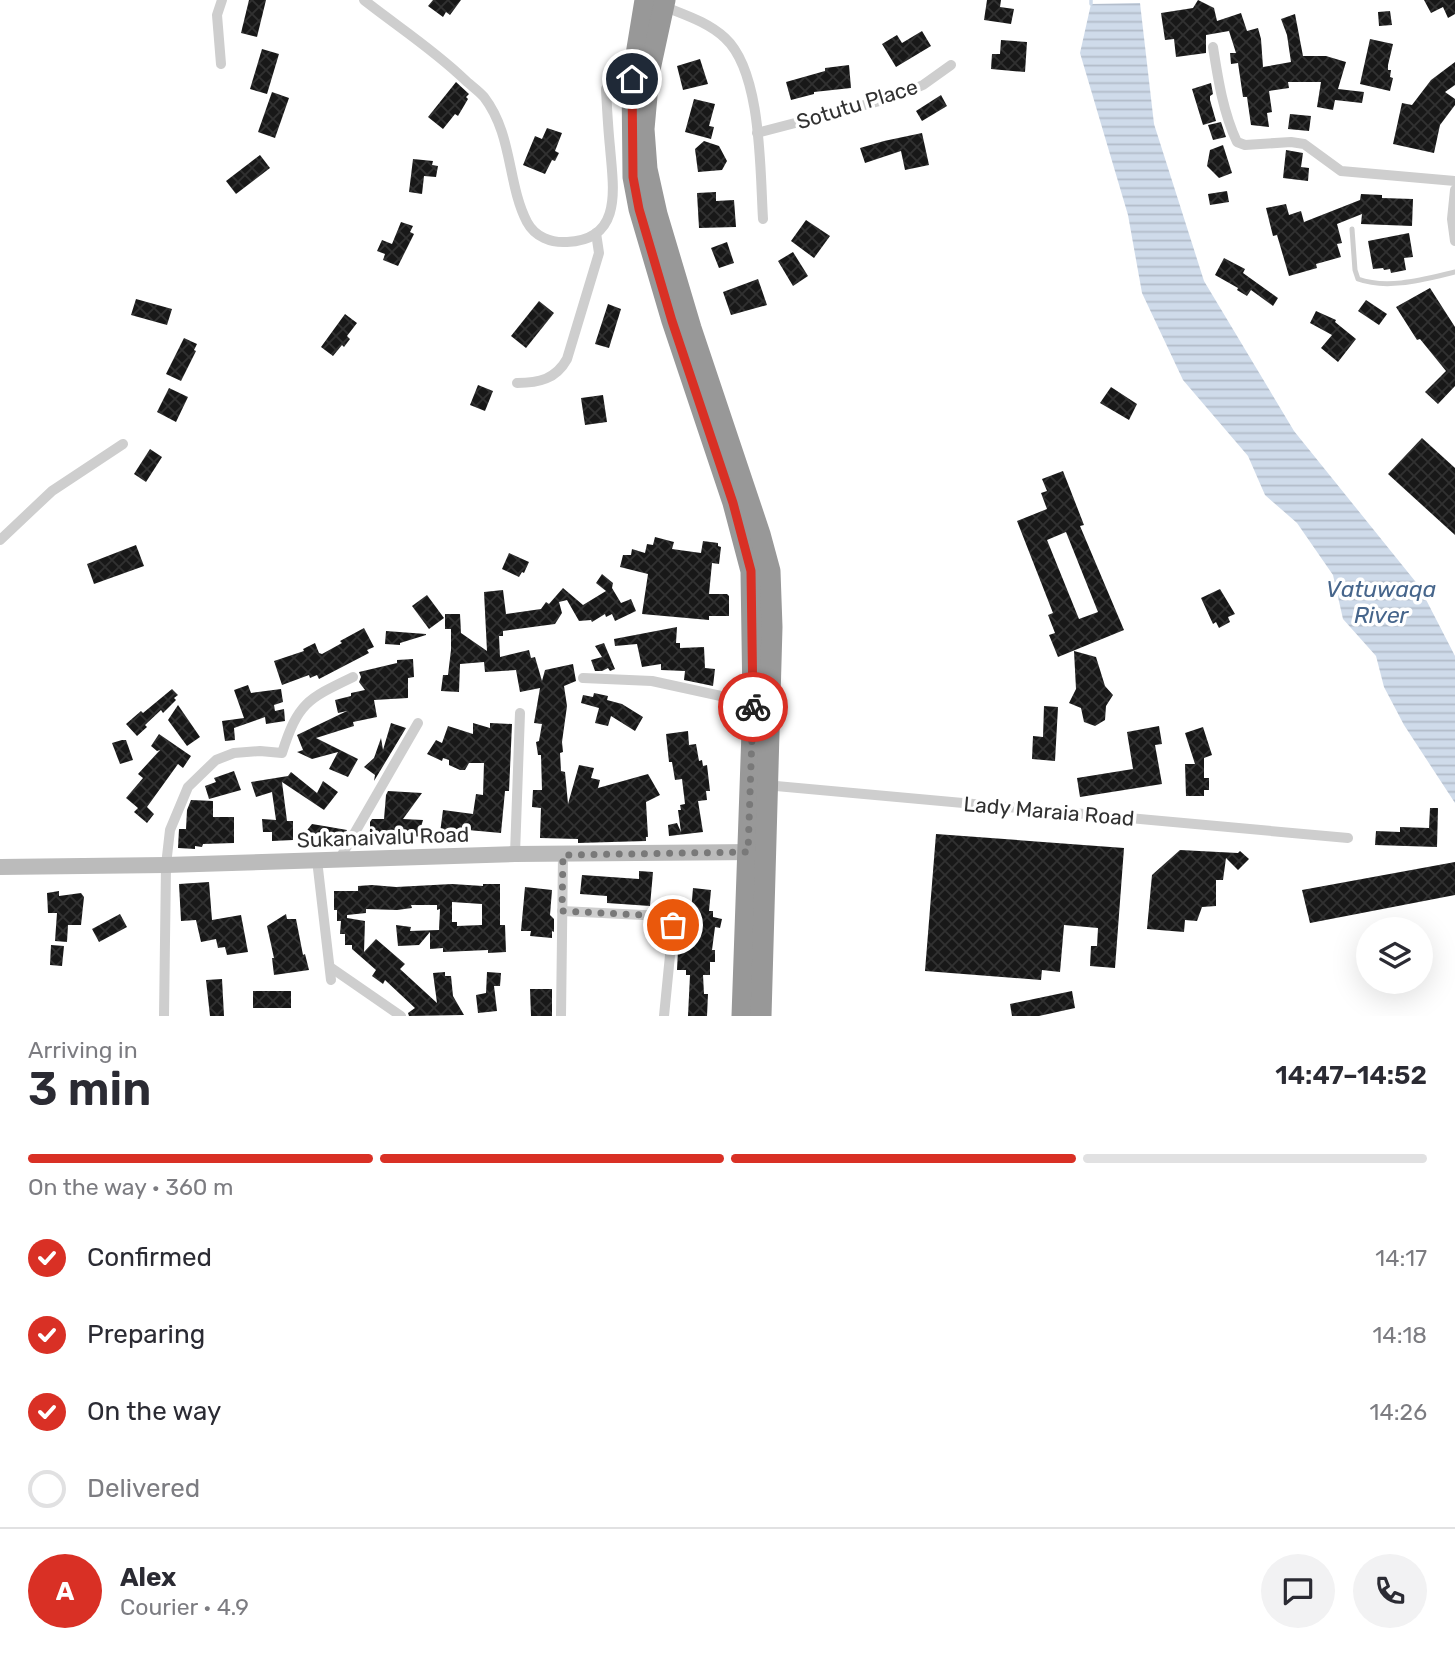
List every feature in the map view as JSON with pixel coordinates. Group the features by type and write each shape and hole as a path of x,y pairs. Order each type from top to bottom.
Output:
{"highway":[{"path":"658,2 632,79 633,177 639,209 668,310 733,503 751,571 753,704 759,785"},
{"path":"658,2 644,129 647,169 657,214 691,328 770,570 772,626 759,785 757,852 761,1016"},
{"path":"742,1016 757,852"}],"main road":[{"name":"Sukanaivalu Road","path":"0,867 166,865 515,854 757,852"}],"street":[{"path":"221,64 217,15 222,0"},
{"path":"363,0 453,68 484,97 509,152 523,212 533,231 541,237 562,243 576,242 597,233 604,226 612,207 606,89 608,82 615,78 632,79"},
{"path":"658,2 700,21 726,38 739,56 750,84 757,133 763,219"},
{"path":"1213,47 1220,88 1237,142 1245,145 1291,142 1304,144 1341,171 1455,181"},
{"name":"Sotutu Place","path":"757,133 895,97 923,85 951,65"},
{"path":"1455,190 1452,219 1455,241"},
{"path":"517,383 535,383 548,379 559,371 567,359 599,253 597,233"},
{"path":"0,540 52,491 123,444"},
{"path":"164,1016 166,865 170,830 188,787 216,760 234,752 282,753 294,720 304,705 316,695 353,677"},
{"path":"583,678 652,681 753,704"},
{"path":"515,854 520,713"},
{"path":"339,860 418,723"},
{"name":"Lady Maraia Road","path":"759,785 1348,838"},
{"path":"561,1016 563,855"},
{"path":"317,860 331,980"},
{"path":"562,911 663,916 673,925 664,1016"},
{"path":"330,967 401,1016"}],"lane":[{"path":"1352,229 1358,279 1376,284 1455,272"}],"water":[{"name":"Vatuwaqa River","path":"1140,3 1154,124 1204,281 1294,431 1419,586 1455,656 1455,803 1404,725 1384,687 1376,656 1343,619 1333,575 1297,523 1265,495 1248,456 1183,380 1142,293 1128,215 1080,53 1091,4"}],"building":[{"path":"249,0 266,0 257,37 241,33"},
{"path":"433,0 461,0 450,15 446,12 443,17 428,6"},
{"path":"987,0 1001,0 1000,7 1014,9 1011,24 984,20"},
{"path":"1198,0 1214,8 1217,21 1241,13 1247,31 1258,28 1263,67 1291,62 1287,35 1281,19 1295,14 1303,56 1326,56 1346,62 1338,89 1364,92 1362,103 1335,100 1333,110 1317,107 1321,82 1288,82 1289,88 1269,91 1272,112 1267,113 1269,127 1251,125 1238,63 1231,64 1230,53 1236,53 1229,31 1206,35 1206,53 1176,57 1174,39 1165,40 1161,13 1193,8"},
{"path":"1424,0 1455,0 1455,14 1448,18 1443,7 1431,13"},
{"path":"1390,11 1392,25 1379,26 1378,12"},
{"path":"922,31 931,46 896,67 882,44 897,35 902,43"},
{"path":"1370,39 1393,44 1388,65 1388,70 1391,70 1390,77 1393,78 1390,91 1360,84"},
{"path":"1001,40 1027,42 1025,72 991,69 992,54 1000,54"},
{"path":"262,49 279,54 267,94 250,89"},
{"path":"700,59 708,84 683,90 677,66"},
{"path":"1455,62 1455,85 1445,92 1455,99 1455,105 1440,125 1434,153 1393,144 1402,103 1412,105 1431,80"},
{"path":"849,65 851,88 814,92 791,100 786,82 825,71 825,68"},
{"path":"456,82 469,94 466,97 468,99 458,116 455,114 443,129 428,117"},
{"path":"1211,83 1213,94 1210,100 1216,121 1203,125 1192,89"},
{"path":"272,92 289,98 275,138 258,132"},
{"path":"941,95 947,106 922,121 916,111"},
{"path":"694,99 715,104 709,126 714,127 711,139 685,132"},
{"path":"1290,114 1311,116 1309,131 1288,129"},
{"path":"1221,122 1226,137 1213,140 1208,125"},
{"path":"547,128 562,133 555,151 559,153 545,174 523,165 535,136 542,139"},
{"path":"922,133 929,165 905,170 901,151 865,163 860,148"},
{"path":"704,141 719,146 727,161 722,170 698,172 695,149"},
{"path":"1223,145 1232,173 1219,178 1207,166 1210,150"},
{"path":"1286,150 1303,153 1301,167 1309,168 1308,181 1283,178"},
{"path":"260,155 270,168 236,194 226,181"},
{"path":"413,159 433,161 432,165 438,166 436,177 424,176 422,194 409,192"},
{"path":"1227,191 1229,202 1210,205 1208,194"},
{"path":"716,192 716,201 734,200 736,227 699,228 697,193"},
{"path":"1361,194 1413,199 1412,226 1361,224 1362,214 1337,224 1342,243 1337,244 1341,257 1289,276 1277,235 1273,236 1266,208 1286,204 1289,215 1301,211 1304,222 1360,200"},
{"path":"806,220 830,236 814,258 791,241"},
{"path":"401,222 413,226 410,232 414,234 398,266 383,260 385,254 377,251 382,240 392,244"},
{"path":"1409,233 1413,257 1404,258 1406,270 1391,273 1390,269 1373,269 1368,241"},
{"path":"727,242 734,263 719,268 711,248"},
{"path":"793,252 808,276 793,286 778,261"},
{"path":"1224,258 1245,269 1243,273 1278,298 1273,306 1251,290 1247,296 1215,275"},
{"path":"758,279 767,305 731,315 723,292"},
{"path":"1430,288 1455,327 1455,386 1438,404 1425,392 1446,371 1420,339 1417,340 1396,307"},
{"path":"136,299 172,309 167,325 131,315"},
{"path":"1366,300 1387,314 1379,325 1358,311"},
{"path":"539,301 554,313 526,348 511,336"},
{"path":"608,304 621,309 609,348 595,344"},
{"path":"1316,311 1336,320 1335,322 1356,339 1338,362 1321,348 1332,335 1310,323"},
{"path":"345,314 357,323 347,336 350,339 333,356 321,347"},
{"path":"184,338 197,344 181,381 166,374"},
{"path":"478,385 493,391 485,411 470,405"},
{"path":"1111,387 1137,404 1129,420 1100,403"},
{"path":"169,388 188,397 176,422 157,412"},
{"path":"603,395 607,422 585,425 581,398"},
{"path":"1422,438 1455,468 1455,535 1388,474"},
{"path":"150,449 162,457 146,482 134,474"},
{"path":"1063,471 1084,525 1080,526 1124,630 1058,657 1049,635 1055,633 1048,615 1053,613 1017,521 1047,509 1041,493 1047,491 1042,479","holes":["1066,532 1098,612 1079,619 1047,540"]},
{"path":"655,537 674,542 672,549 701,553 703,541 718,543 721,547 719,564 712,563 709,594 729,596 729,616 709,616 709,620 642,614 648,574 620,567 623,555 631,555 632,549 645,553 647,544 653,545"},
{"path":"136,545 144,566 94,584 87,564"},
{"path":"509,553 529,562 519,577 502,569"},
{"path":"602,574 613,583 612,588 621,603 631,599 636,611 615,621 612,614 606,617 605,614 592,622 579,621 567,600 559,602 562,613 555,624 503,631 503,636 499,636 500,657 529,650 531,658 535,657 542,681 545,670 573,664 576,681 564,686 567,706 563,752 560,753 568,804 579,765 594,768 591,778 600,780 598,788 648,774 660,795 646,802 646,841 578,843 578,839 540,838 541,808 532,807 533,790 542,790 541,755 538,755 536,742 539,741 542,724 534,723 540,688 520,692 516,670 485,672 484,662 460,664 459,692 441,691 443,675 448,675 451,650 451,629 445,629 445,614 460,614 461,633 487,651 484,592 503,590 506,614 541,609 563,588 583,605 606,591 596,583"},
{"path":"1220,589 1235,614 1228,617 1230,622 1219,628 1216,622 1213,624 1201,598"},
{"path":"427,595 444,618 429,629 412,606"},
{"path":"677,627 676,643 680,643 680,648 704,647 705,668 715,669 713,686 684,680 685,671 661,670 661,664 642,667 637,644 615,646 614,639"},
{"path":"364,628 374,647 367,650 369,653 319,679 317,675 310,678 309,675 282,685 274,661 304,651 303,649 315,643 322,654"},
{"path":"386,631 426,635 400,645 385,644"},
{"path":"604,643 615,669 595,671 591,660 602,657 595,646"},
{"path":"1074,651 1096,657 1105,686 1113,695 1106,706 1105,720 1095,726 1084,722 1081,708 1069,703 1076,689"},
{"path":"413,659 414,677 408,678 408,698 374,700 377,717 353,722 354,726 316,738 358,759 348,777 329,769 338,752 312,759 297,752 303,750 297,735 347,711 338,713 335,700 365,690 359,682 359,672 397,663 397,660"},
{"path":"248,685 251,693 281,689 283,702 274,705 275,711 284,709 285,721 266,724 265,717 234,728 235,740 225,741 222,721 244,718 234,690"},
{"path":"172,689 178,695 174,698 176,700 163,713 161,710 137,736 126,724"},
{"path":"594,693 608,696 607,700 622,704 643,717 635,731 611,716 608,726 595,723 599,708 581,703 583,695 593,697"},
{"path":"178,705 200,737 187,746 168,720"},
{"path":"1044,706 1058,707 1055,761 1032,759 1033,736 1043,737"},
{"path":"391,723 406,728 374,781 375,775 364,767 374,758 381,738 383,750"},
{"path":"473,723 490,728 490,723 512,724 509,791 505,791 501,833 468,830 467,837 440,833 443,810 473,814 476,794 483,795 484,763 469,763 465,770 460,770 449,765 449,760 443,758 442,761 427,754 436,740 442,743 448,726 473,734"},
{"path":"1159,726 1162,744 1155,745 1162,784 1080,797 1077,778 1133,769 1127,732"},
{"path":"1203,727 1212,755 1204,758 1204,778 1209,778 1209,790 1204,790 1204,796 1186,796 1185,764 1195,764 1185,733"},
{"path":"688,731 689,745 696,744 699,761 702,760 703,766 707,765 710,791 706,791 707,800 698,801 703,832 669,836 668,825 677,823 681,832 678,810 681,810 680,805 685,804 682,779 675,780 672,762 669,762 666,734"},
{"path":"159,734 191,756 183,768 178,764 147,807 154,814 147,823 134,812 138,808 126,798 143,778 138,774 160,750 157,751 151,746"},
{"path":"126,740 133,760 120,764 112,743"},
{"path":"234,771 241,790 209,799 205,786 216,782 214,778"},
{"path":"291,772 317,793 323,781 338,792 324,810 282,782 287,821 293,821 293,840 272,841 272,832 263,832 262,819 276,820 272,792 256,797 251,782 288,776"},
{"path":"388,791 422,793 403,819 423,820 421,827 430,837 404,836 404,839 370,840 370,822 372,819 384,819"},
{"path":"191,800 213,801 213,817 234,817 234,843 203,844 202,847 195,846 195,849 178,848 179,829 186,829 187,810"},
{"path":"1430,808 1438,808 1437,847 1375,845 1376,831 1400,832 1400,827 1429,828"},
{"path":"312,824 347,830 342,840 323,830 321,843 300,839"},
{"path":"936,834 1124,848 1115,968 1090,966 1091,946 1097,946 1098,928 1064,925 1060,972 1042,970 1041,980 925,971"},
{"path":"1180,850 1240,851 1249,859 1238,870 1226,858 1223,880 1216,880 1216,906 1202,907 1197,921 1185,920 1184,932 1147,929 1152,875"},
{"path":"1455,862 1455,895 1310,923 1302,890"},
{"path":"639,871 653,872 650,906 607,903 607,896 580,894 582,875 639,879"},
{"path":"209,882 212,920 241,915 248,952 227,955 225,947 218,948 216,939 201,942 196,920 181,921 179,884"},
{"path":"500,884 500,925 505,925 506,952 443,952 443,948 430,949 430,932 419,945 398,946 396,925 411,927 410,931 439,930 440,909 437,910 437,905 411,905 412,908 397,910 366,909 366,913 347,915 347,918 365,921 364,952 376,939 405,964 400,969 437,1003 433,973 445,972 445,976 451,976 453,996 464,1015 409,1016 408,1013 415,1008 385,980 383,984 372,976 376,970 352,949 352,945 345,945 345,934 340,934 341,921 337,921 337,910 334,910 334,891 358,891 358,886 372,885 396,887","holes":["452,902 482,904 482,925 457,926 457,922 452,922"]},
{"path":"525,887 552,890 552,938 530,936 531,931 521,931"},
{"path":"693,888 711,890 709,911 713,911 713,917 722,919 720,928 715,927 712,950 715,950 715,962 710,962 710,975 703,975 704,994 708,994 707,1016 688,1016 690,975 686,975 686,970 677,970 678,950 686,950 689,926 681,925 683,911 691,912"},
{"path":"59,891 59,896 81,893 84,897 81,925 68,925 67,942 55,941 57,913 48,913 47,893"},
{"path":"120,914 127,927 99,942 92,929"},
{"path":"286,914 287,919 296,919 303,955 305,954 309,970 274,975 274,958 267,926"},
{"path":"51,945 64,946 62,966 50,965"},
{"path":"487,972 501,973 500,986 494,986 497,1011 478,1013 476,995 486,993"},
{"path":"222,979 224,1016 210,1016 206,980"},
{"path":"530,989 552,989 552,1016 531,1016"},
{"path":"253,991 291,991 291,1008 253,1008"},
{"path":"1072,991 1075,1008 1039,1016 1012,1016 1010,1004"}],"way so far":[{"path":"673,925 663,916 562,911 563,855 748,852 753,707"}],"route":[{"path":"632,79 633,177 647,243 733,503 751,571 753,707"}]}
